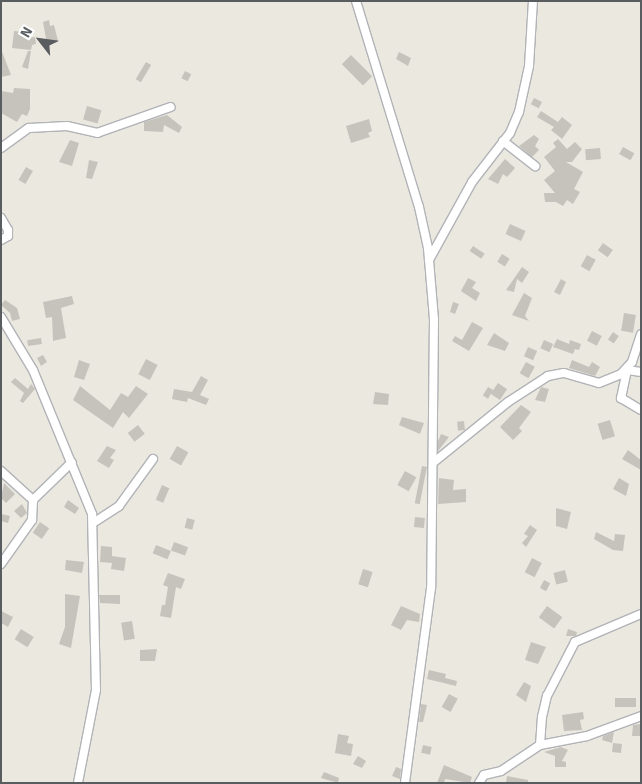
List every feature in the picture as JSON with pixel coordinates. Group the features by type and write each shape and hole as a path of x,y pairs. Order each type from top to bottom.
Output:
{"street":[{"path":"356,1 419,207 429,260 434,319 434,462 431,588 405,783"},
{"path":"429,260 472,182 503,142 520,112 526,88 533,1"},
{"path":"1,148 29,128 67,126 97,133 171,107"},
{"path":"503,142 535,166"},
{"path":"1,218 8,230 8,236 1,240"},
{"path":"1,317 33,370 88,497 93,523 96,690 78,783"},
{"path":"641,334 627,370 621,398 641,410"},
{"path":"434,462 508,402 548,376 564,373 599,383 627,370 641,372"},
{"path":"93,523 119,506 153,459"},
{"path":"1,564 32,520 33,500 72,462"},
{"path":"1,471 33,500"},
{"path":"540,745 542,717 547,696 575,642 641,614"},
{"path":"479,783 484,775 501,771 540,745 587,736 641,716"}],"building":[{"path":"49,20 50,26 54,25 58,41 47,44 43,22"},
{"path":"14,31 25,32 24,38 35,37 36,44 32,45 31,50 12,48"},
{"path":"1,49 11,75 1,77"},
{"path":"28,51 31,51 28,69 22,67"},
{"path":"399,52 411,58 408,66 396,59"},
{"path":"351,55 372,76 363,85 342,64"},
{"path":"146,62 151,65 141,82 136,79"},
{"path":"185,71 191,74 188,81 181,78"},
{"path":"14,88 30,89 30,109 27,116 22,114 17,122 1,113 1,91 13,93"},
{"path":"534,98 542,102 539,108 531,104"},
{"path":"87,106 101,110 98,124 83,119"},
{"path":"541,111 558,122 562,117 572,125 562,139 551,130 554,127 537,117"},
{"path":"167,115 182,127 179,133 164,125 163,132 144,131 144,122"},
{"path":"369,119 372,131 368,133 370,137 351,143 346,126"},
{"path":"534,135 539,139 535,146 539,150 532,157 519,146"},
{"path":"558,139 567,149 575,142 582,149 572,162 566,162 583,172 574,189 580,192 573,204 567,200 563,206 556,202 545,202 544,193 555,193 544,180 555,171 544,157 556,147 553,143"},
{"path":"70,140 79,143 72,166 59,162"},
{"path":"623,147 634,153 630,160 619,154"},
{"path":"600,148 601,159 586,160 585,149"},
{"path":"505,159 515,168 507,177 503,174 498,184 488,179"},
{"path":"89,160 98,162 92,179 86,178"},
{"path":"26,167 33,171 25,184 18,180"},
{"path":"510,224 526,231 521,241 506,234"},
{"path":"603,243 613,250 608,257 598,250"},
{"path":"473,246 485,254 481,259 470,251"},
{"path":"502,254 510,259 505,266 497,262"},
{"path":"587,255 596,260 589,271 581,266"},
{"path":"522,267 529,272 522,283 517,279 514,292 506,290"},
{"path":"468,278 476,282 472,288 480,293 476,301 461,291"},
{"path":"561,279 566,282 560,295 554,292"},
{"path":"524,293 532,298 525,316 529,321 512,315"},
{"path":"72,296 74,304 61,308 66,338 53,341 52,317 46,318 43,302"},
{"path":"5,300 17,308 20,319 12,321 10,313 1,305"},
{"path":"453,302 459,304 455,314 450,312"},
{"path":"624,313 636,315 633,333 621,331"},
{"path":"472,322 483,328 469,351 452,341 455,336 462,340"},
{"path":"592,331 602,336 597,346 587,341"},
{"path":"613,332 619,336 614,343 608,339"},
{"path":"494,333 509,343 505,351 487,345"},
{"path":"41,338 42,344 28,346 27,340"},
{"path":"557,339 569,344 570,340 581,344 579,350 575,349 573,354 553,347"},
{"path":"544,340 553,344 549,352 540,348"},
{"path":"528,347 537,351 533,360 524,356"},
{"path":"43,355 47,362 41,366 37,358"},
{"path":"146,359 158,365 150,380 138,374"},
{"path":"79,360 90,364 84,380 74,377"},
{"path":"572,360 589,367 592,362 600,367 595,376 569,368"},
{"path":"526,362 535,367 528,378 520,373"},
{"path":"201,376 208,380 200,395 209,399 206,405 188,398 187,402 172,399 174,389 192,392"},
{"path":"15,378 28,389 31,384 35,389 23,403 20,401 24,393 11,382"},
{"path":"498,383 507,389 500,400 491,394"},
{"path":"80,386 110,410 121,393 128,397 136,386 148,394 129,418 123,412 113,428 73,400"},
{"path":"488,387 493,390 488,399 483,396"},
{"path":"541,387 549,389 545,402 535,400"},
{"path":"375,392 389,394 388,405 373,404"},
{"path":"521,405 531,412 519,428 522,431 513,440 500,427"},
{"path":"402,417 424,423 420,434 399,425"},
{"path":"610,420 615,436 603,440 598,424"},
{"path":"464,421 465,430 458,431 457,422"},
{"path":"138,425 145,434 135,442 128,433"},
{"path":"441,434 449,437 438,451 438,441"},
{"path":"107,446 116,450 110,458 114,460 109,468 97,461"},
{"path":"177,446 188,452 181,465 170,459"},
{"path":"628,450 641,460 641,470 622,459"},
{"path":"422,466 427,467 420,504 415,503"},
{"path":"405,471 416,477 409,491 397,485"},
{"path":"439,478 454,480 453,490 466,489 466,502 438,504"},
{"path":"619,478 629,484 626,496 613,489"},
{"path":"4,483 15,494 6,503 1,498"},
{"path":"162,485 169,488 163,503 156,500"},
{"path":"68,500 79,508 75,514 64,507"},
{"path":"22,504 27,513 21,518 14,511"},
{"path":"556,508 571,512 567,529 556,526"},
{"path":"1,514 10,516 8,523 1,521"},
{"path":"415,517 425,518 424,528 414,527"},
{"path":"187,518 195,520 192,530 185,528"},
{"path":"40,522 49,528 42,539 33,533"},
{"path":"530,525 537,530 526,547 522,543 528,536 524,534"},
{"path":"596,532 614,541 615,534 625,535 623,551 613,550 594,539"},
{"path":"174,542 188,547 185,556 171,550"},
{"path":"156,545 171,551 167,559 153,553"},
{"path":"101,546 112,547 112,556 126,558 124,571 111,569 112,563 100,562"},
{"path":"532,558 542,563 535,577 525,572"},
{"path":"66,560 84,562 82,573 65,570"},
{"path":"363,569 373,572 368,587 358,584"},
{"path":"565,570 568,582 556,585 553,573"},
{"path":"168,573 185,579 181,589 176,587 171,618 160,616 162,605 165,605 168,587 163,585"},
{"path":"544,580 550,583 546,591 540,588"},
{"path":"65,594 80,596 71,648 59,644 65,627"},
{"path":"99,595 120,595 120,604 100,603"},
{"path":"401,606 420,614 419,622 407,620 401,630 391,625"},
{"path":"547,606 562,617 554,628 539,617"},
{"path":"1,611 13,617 8,627 1,623"},
{"path":"132,621 135,639 124,640 121,623"},
{"path":"21,629 34,637 27,647 15,639"},
{"path":"568,629 577,632 576,636 566,636"},
{"path":"531,642 546,647 538,664 525,660"},
{"path":"157,649 155,661 140,661 140,650"},
{"path":"429,670 446,674 445,678 457,681 456,686 427,679"},
{"path":"524,682 531,686 526,702 516,695"},
{"path":"449,694 458,699 450,712 442,707"},
{"path":"615,698 636,698 636,707 615,707"},
{"path":"421,704 427,705 423,722 419,722"},
{"path":"583,712 584,719 580,720 582,730 564,731 562,715"},
{"path":"641,724 641,736 632,736 633,725"},
{"path":"614,732 612,743 602,740 603,736"},
{"path":"338,734 349,736 347,743 353,744 351,756 335,753"},
{"path":"613,743 622,744 621,753 612,752"},
{"path":"423,745 432,747 430,755 421,753"},
{"path":"561,747 568,750 562,761 566,762 566,767 555,767 555,756 544,752"},
{"path":"358,756 366,761 362,768 353,764"},
{"path":"444,765 472,777 470,783 445,779 444,783 437,783"},
{"path":"396,767 401,769 400,779 392,776"},
{"path":"324,772 339,778 338,783 321,778"},
{"path":"507,776 528,780 528,783 506,783"}]}
